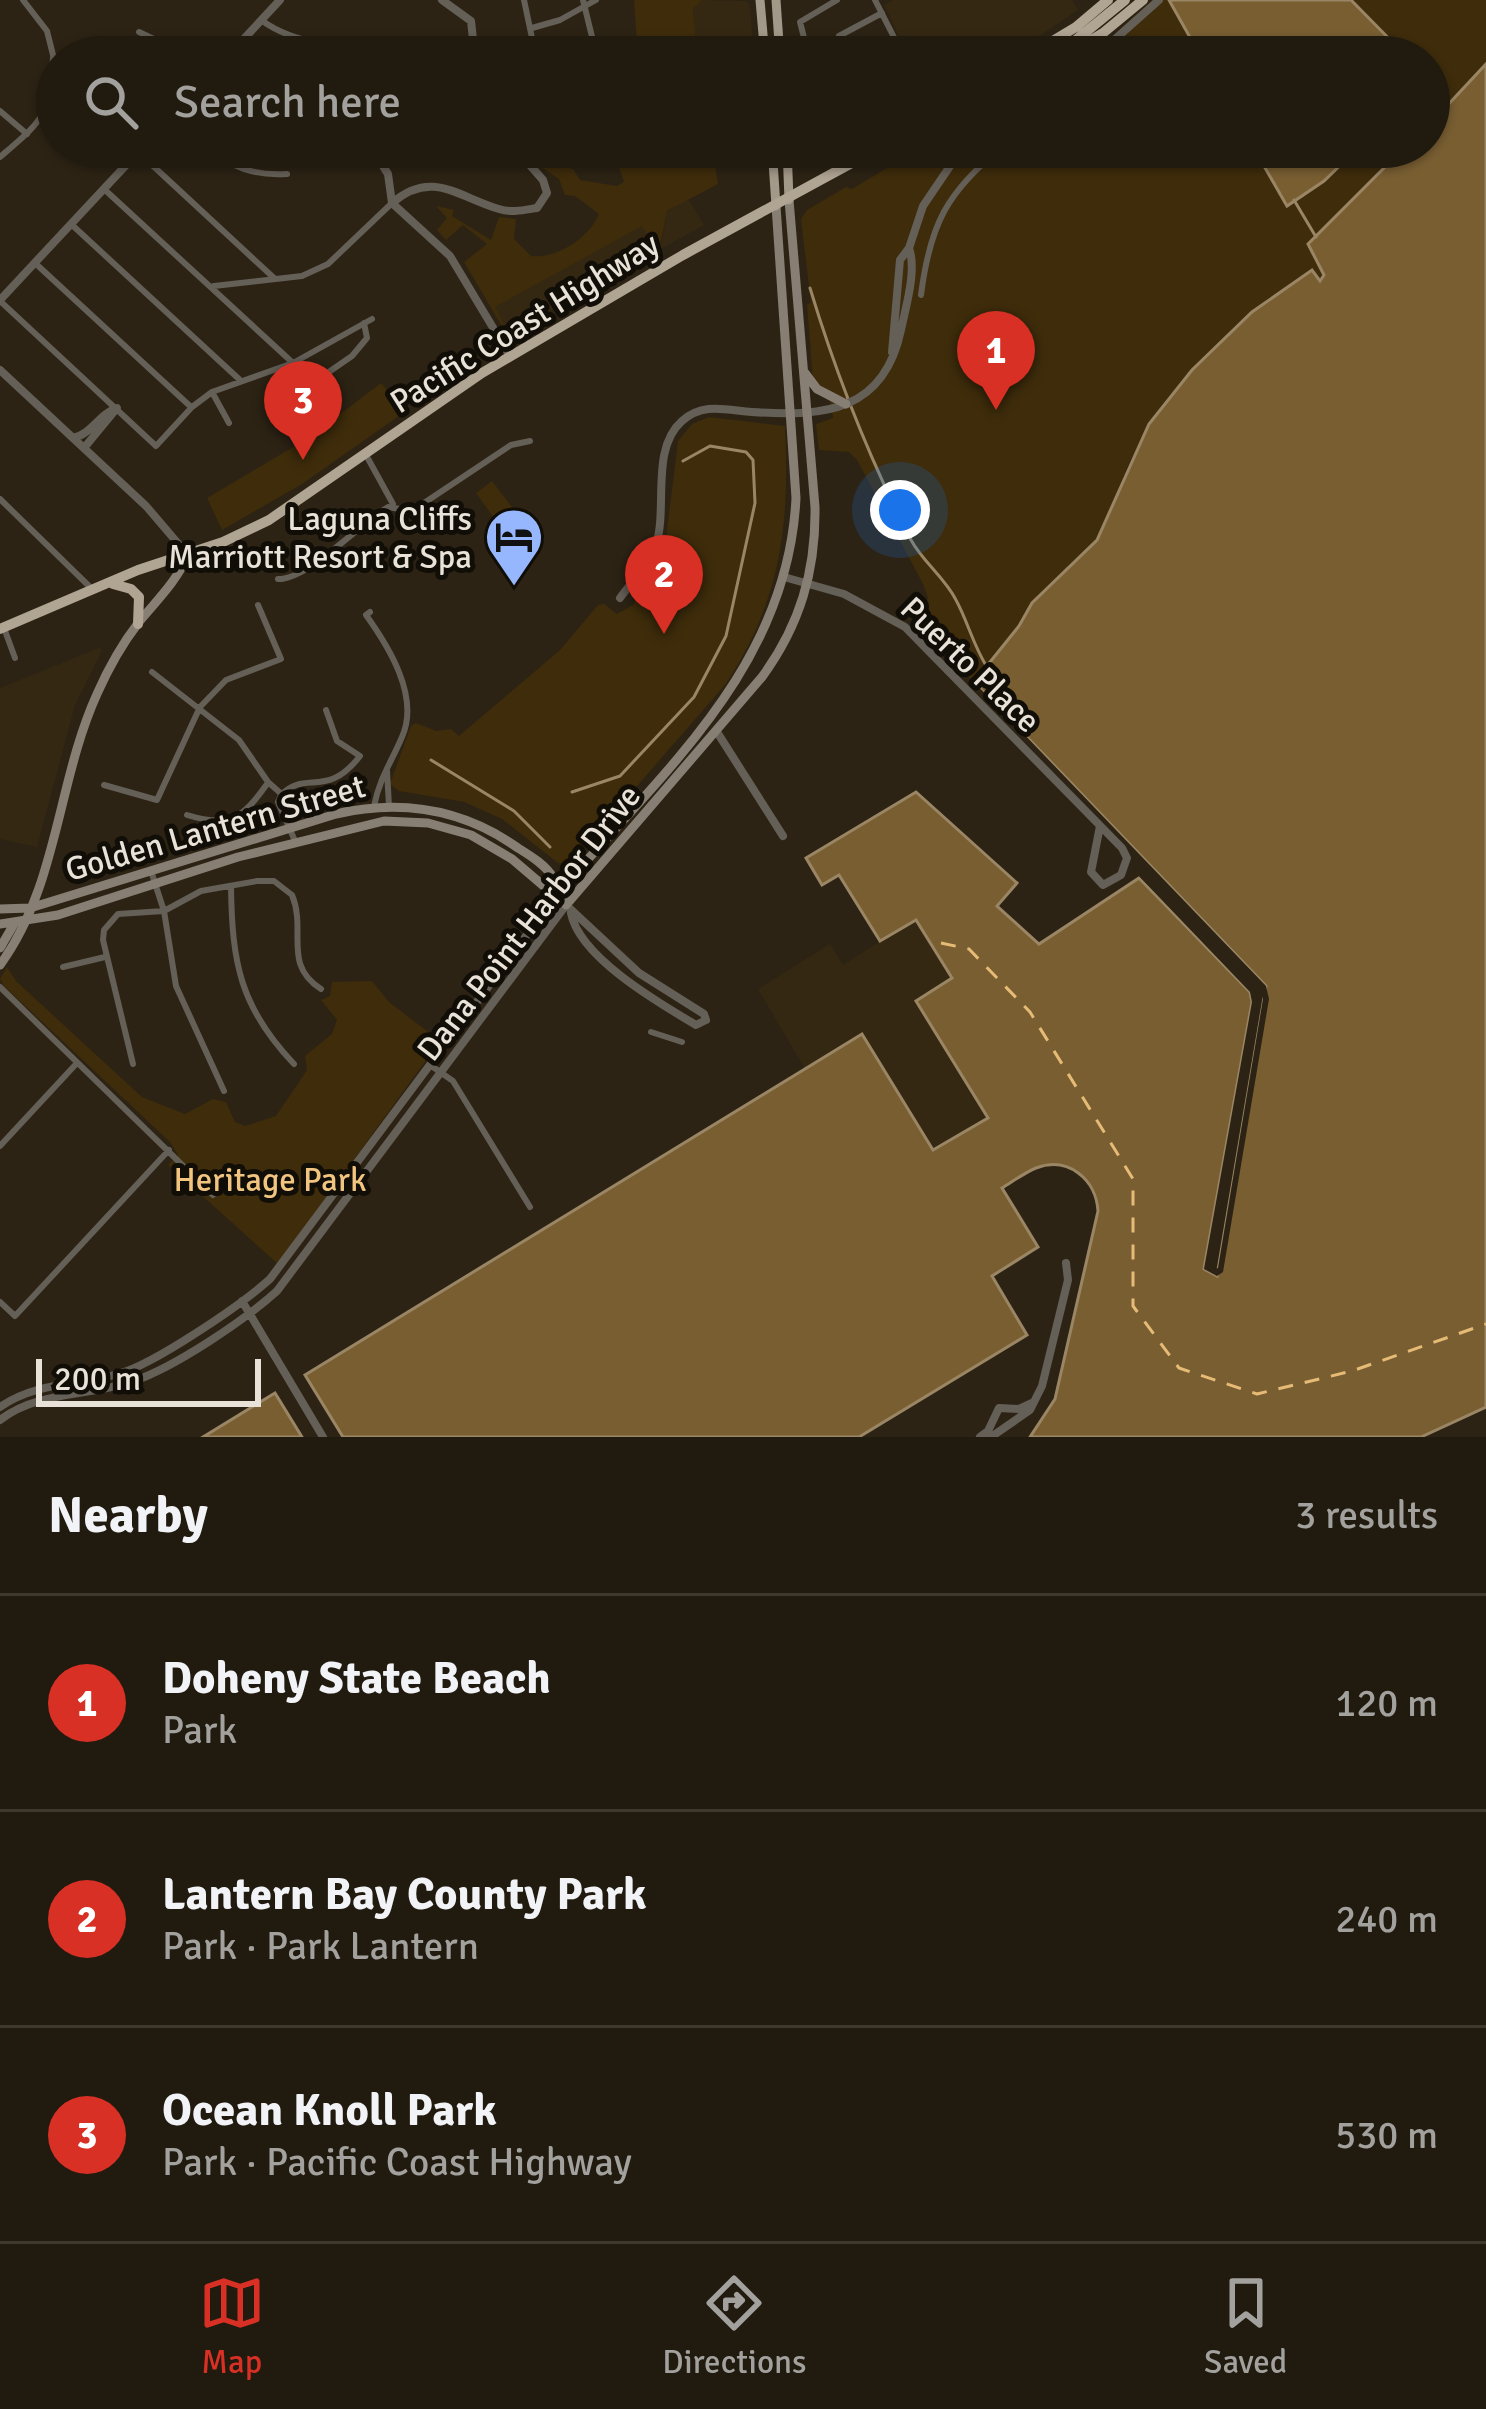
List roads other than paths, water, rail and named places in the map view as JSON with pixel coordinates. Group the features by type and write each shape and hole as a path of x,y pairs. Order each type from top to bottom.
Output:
{"highway":[{"path":"1061,36 1108,0"},
{"path":"1083,36 1124,0"},
{"path":"1098,36 1143,0"},
{"name":"Pacific Coast Highway","path":"1,626 269,520 455,391 683,255 844,168"},
{"path":"110,584 136,593 138,624"}],"main road":[{"path":"760,0 763,36"},
{"path":"776,0 779,36"},
{"path":"776,168 783,203"},
{"path":"783,203 786,168"},
{"name":"Dana Point Harbor Drive","path":"568,909 777,656 799,614 815,525 783,203"},
{"name":"Dana Point Harbor Drive","path":"559,892 731,691 762,639 784,577 795,510 783,203"},
{"path":"803,368 817,389 846,404"},
{"path":"0,948 30,908 96,696 138,624 177,580 188,555"},
{"path":"706,722 717,732"},
{"name":"Golden Lantern Street","path":"0,909 30,908 374,806 440,812 484,827 520,848 554,878 568,909"},
{"path":"415,822 440,812"},
{"name":"Golden Lantern Street","path":"0,924 20,923 295,841 384,821 415,822 471,835 512,859 546,888 559,892"},
{"path":"0,965 20,923"}],"street":[{"path":"23,0 48,36"},
{"path":"246,36 280,0"},
{"path":"442,0 471,21 473,36"},
{"path":"524,0 533,36"},
{"path":"532,28 560,20 596,0"},
{"path":"804,36 800,22 837,0"},
{"path":"875,0 894,36"},
{"path":"1119,36 1159,0"},
{"path":"585,3 592,36"},
{"path":"839,36 882,13"},
{"path":"261,20 289,36"},
{"path":"139,32 147,36"},
{"path":"0,111 27,134"},
{"path":"0,157 36,123"},
{"path":"123,168 0,300 156,446 212,392 293,363 368,321 367,338 352,356 294,396"},
{"path":"161,168 274,278"},
{"path":"238,168 264,176 287,174"},
{"path":"384,168 392,203 450,256 511,357"},
{"path":"214,286 302,276 328,264 406,190 461,191 499,209 537,208 545,200 544,180 533,168"},
{"path":"894,355 898,299 909,248 923,206 949,168"},
{"path":"921,295 939,218 956,189 978,168"},
{"path":"104,188 293,363"},
{"path":"71,224 241,382"},
{"path":"620,598 646,566 657,540 666,449 676,427 707,409 806,410 846,404 875,388 894,355 911,269 909,248"},
{"path":"35,263 192,407"},
{"path":"0,370 146,506 188,555"},
{"path":"212,392 229,423"},
{"path":"73,438 85,435 107,411 117,408"},
{"path":"83,448 117,408"},
{"path":"366,455 394,506 405,512 422,506 511,445 530,441"},
{"path":"0,499 94,590"},
{"path":"278,579 290,579 332,552 369,519 394,506"},
{"name":"Puerto Place","path":"784,577 878,609 904,627 1100,826 1127,858 1121,875 1109,884 1095,881 1090,872 1100,826"},
{"path":"104,785 157,800 200,707 226,680 280,659 259,605"},
{"path":"370,612 366,615 402,680 406,702 405,732 380,776 374,806"},
{"path":"1,626 15,658"},
{"path":"152,672 239,740 283,797"},
{"path":"295,841 278,802 290,786 344,776 360,756 337,740 326,710"},
{"path":"717,732 783,836"},
{"path":"387,768 388,806"},
{"path":"187,815 215,824 247,812 268,782"},
{"path":"151,871 164,911 176,986 224,1091"},
{"path":"133,1064 104,957 104,930 118,914 164,911 201,891 266,880 285,886 296,904 299,966 306,980 321,989"},
{"path":"231,886 238,975 256,1018 294,1064"},
{"name":"Dana Point Harbor Drive","path":"0,1407 42,1388 135,1368 242,1301 280,1269 559,892"},
{"path":"568,909 638,971 704,1014 706,1020 696,1025 649,998 593,950 570,920 568,909"},
{"name":"Dana Point Harbor Drive","path":"0,1420 39,1400 146,1377 249,1314 290,1279 568,909"},
{"path":"63,967 104,957"},
{"path":"628,980 638,971"},
{"path":"0,987 213,1195"},
{"path":"651,1032 682,1042"},
{"path":"0,1146 77,1063"},
{"path":"430,1065 453,1081 530,1207"},
{"path":"0,1302 15,1316 170,1150"},
{"path":"991,1437 1024,1415 1042,1386 1068,1280 1066,1263"},
{"path":"242,1301 323,1437"},
{"path":"980,1437 999,1408 1019,1409 1034,1402"}],"waterway":[{"path":"1294,200 1316,237"},
{"path":"810,288 882,479 911,540 956,600 987,667"},
{"path":"572,792 620,776 694,697 726,636 755,503 753,460 746,452 710,446 683,461"},
{"path":"431,760 514,811 550,847"}],"place":[{"name":"Doheny State Beach","path":"996,410"},
{"name":"Ocean Knoll Park","path":"303,460"},
{"name":"Laguna Cliffs Marriott Resort & Spa","path":"514,588"},
{"name":"Lantern Bay County Park","path":"664,634"}],"park label":[{"name":"Heritage Park","path":"270,1179"}]}
